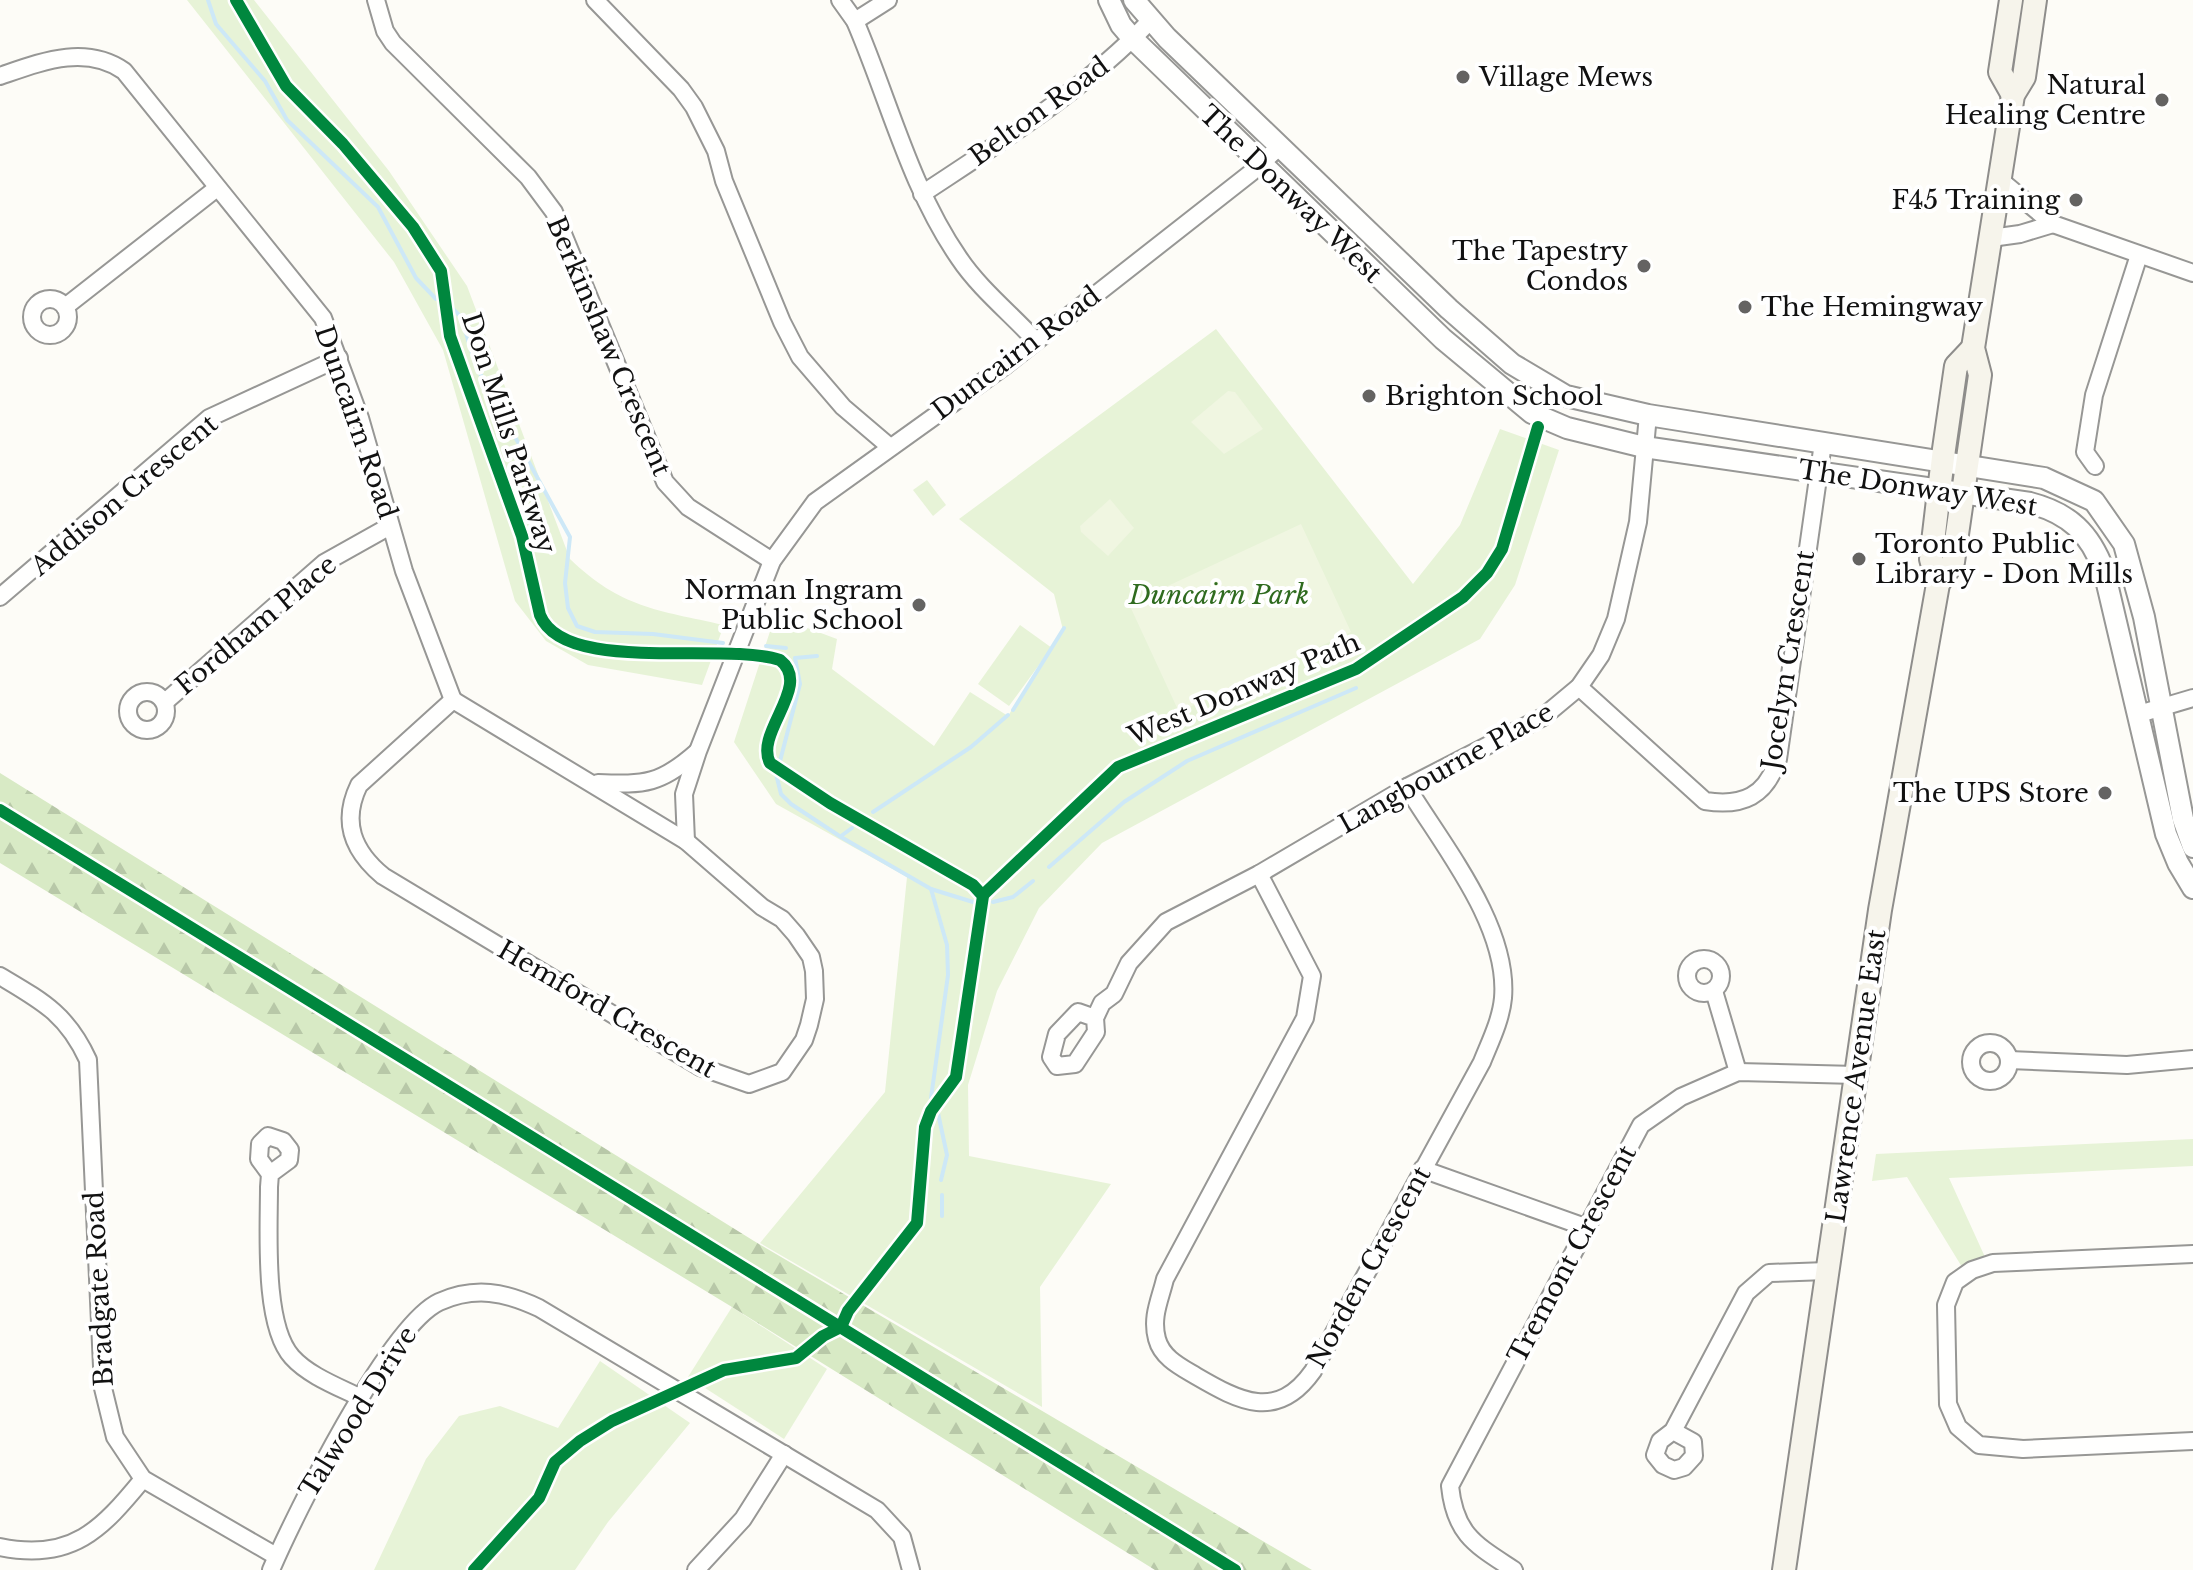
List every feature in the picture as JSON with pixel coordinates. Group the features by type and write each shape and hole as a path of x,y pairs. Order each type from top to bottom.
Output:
{"main road":[{"name":"Lawrence Avenue East","path":"2011,0 2000,72 2013,95"},
{"name":"Lawrence Avenue East","path":"1784,1570 1880,910 1938,584 1953,562 1980,375 1973,348 2013,95 2024,77 2035,0"},
{"name":"Lawrence Avenue East","path":"1938,584 1931,559 1956,366 1973,348"}],"street":[{"name":"Berkinshaw Crescent","path":"376,0 385,31 393,43 528,177 554,212 665,482 688,507 772,561"},
{"path":"595,0 681,89 694,107 716,151 724,181 782,322 800,357 843,407 890,447"},
{"path":"840,0 855,21 922,194 959,258 1034,339"},
{"path":"855,21 888,0"},
{"name":"The Donway West","path":"1109,0 1121,25 1133,39 1260,166 1485,377 1541,418 1644,447 2030,503 2074,521 2098,555 2119,623 2166,834 2193,888"},
{"name":"The Donway West","path":"1134,0 1150,21 1279,147 1502,356 1566,396 1648,415 2044,478 2094,501 2122,540 2144,617 2183,819 2193,847"},
{"name":"Belton Road","path":"922,194 1034,120 1133,39 1150,21"},
{"name":"Duncairn Road","path":"0,76 66,57 95,57 112,62 124,71 323,318 339,358 429,643 453,700 595,783 686,841"},
{"name":"Duncairn Road","path":"686,841 684,794 698,751 772,561 815,502 1006,365 1034,339 1260,166 1279,147"},
{"path":"2000,180 2053,224 2193,273"},
{"path":"65,307 217,188"},
{"path":"1991,238 2053,224"},
{"path":"2095,466 2085,452 2094,395 2139,255"},
{"path":"1485,377 1502,356"},
{"name":"Addison Crescent","path":"0,597 209,418 339,358"},
{"name":"Langbourne Place","path":"1095,1018 1102,1003 1114,994 1129,963 1166,922 1259,874 1407,787 1543,717 1579,687 1601,655 1616,619 1638,522 1648,415"},
{"name":"Jocelyn Crescent","path":"1579,687 1705,801 1726,804 1746,800 1770,782 1778,759 1823,443"},
{"name":"Fordham Place","path":"165,702 180,693 324,563 390,526"},
{"path":"2119,623 2144,617"},
{"path":"2139,714 2193,698"},
{"name":"Hemford Crescent","path":"453,700 375,767 359,785 352,799 350,826 352,842 360,855 383,876 700,1067 749,1084 771,1078 791,1062 804,1040 815,999 811,957 782,919 762,907 686,841"},
{"name":"Duncairn Road","path":"595,783 632,784 670,776 698,751"},
{"name":"Norden Crescent","path":"1259,874 1312,976 1305,1018 1165,1279 1155,1310 1157,1340 1173,1362 1227,1396 1262,1403 1297,1390 1313,1371 1482,1062 1503,994 1497,950 1484,913 1407,787"},
{"name":"Bradgate Road","path":"0,976 50,1006 75,1033 88,1060 103,1388 115,1437 143,1479 273,1563"},
{"path":"1714,991 1738,1072"},
{"path":"2009,1060 2127,1065 2193,1059"},
{"name":"Tremont Crescent","path":"1514,1570 1470,1541 1453,1512 1450,1486 1641,1125 1681,1097 1738,1072 1856,1075"},
{"path":"1422,1169 1585,1227"},
{"path":"270,1174 271,1303 279,1336 294,1360 361,1398"},
{"path":"2193,1254 1993,1263 1972,1270 1955,1282 1946,1305 1944,1324 1948,1404 1958,1427 1979,1445 2023,1449 2193,1441"},
{"path":"1673,1431 1746,1293 1769,1273 1827,1271"},
{"name":"Talwood Drive","path":"273,1563 303,1496 400,1338 426,1310 468,1292 503,1293 539,1308 784,1454 891,1522 902,1537 911,1570"},
{"path":"696,1570 743,1519 784,1454"},
{"path":"0,1547 31,1551 82,1540 121,1509 143,1479"}],"green space":[{"path":"187,0 254,0 389,171 467,286 570,559 606,588 641,605 724,625 702,685 588,665 546,641 515,601 443,350 394,262"},
{"name":"Duncairn Park","path":"1216,329 1413,584 1460,525 1500,429 1559,450 1515,585 1480,639 1102,843 1039,908 997,991 968,1085 969,1156 1111,1184 1040,1287 1042,1407 760,1243 885,1092 907,877 776,804 734,742 775,616 837,639 832,669 934,746 970,692 1008,716 1047,654 1009,706 978,684 1020,625 1052,648 1063,630 1054,594 959,519"},
{"path":"1228,391 1235,392 1263,429 1224,454 1191,422"},
{"path":"927,480 946,505 933,516 913,490"},
{"path":"1110,499 1134,528 1108,556 1081,532 1080,526"},
{"path":"1301,524 1351,632 1179,712 1129,604"},
{"path":"0,773 754,1241 1312,1570 1155,1570 732,1307 0,863"},
{"path":"2193,1139 2193,1166 1949,1178 1985,1257 1962,1267 1907,1177 1872,1181 1876,1154"},
{"path":"732,1307 827,1369 784,1439 688,1377"},
{"path":"600,1361 690,1423 608,1522 575,1570 374,1570 426,1459 459,1416 500,1406 558,1428"}],"waterway":[{"path":"208,0 216,24 265,81 287,120 378,207 416,278 436,299"},
{"path":"451,307 461,317 476,366 570,537 565,583 568,608 577,626 595,632 653,634 723,643"},
{"path":"1013,710 1064,628"},
{"path":"766,646 786,648"},
{"path":"779,765 800,684 795,658 817,656"},
{"path":"1049,867 1124,802 1187,761 1356,688"},
{"path":"873,812 971,747 1008,715"},
{"path":"776,774 781,794 791,804 841,837 931,889 973,902"},
{"path":"841,836 852,828"},
{"path":"993,902 1013,897 1033,881"},
{"path":"931,889 947,945 948,975 931,1098"},
{"path":"938,1113 947,1155 941,1180"},
{"path":"942,1195 942,1216"}],"cycle path":[{"name":"Don Mills Parkway","path":"236,0 286,86 343,144 413,227 441,271 450,336 522,536 540,615 555,633 579,645 611,651 721,653 780,660 788,671 790,683 769,737 767,751 770,763 830,803 973,885 983,896 956,1077 931,1111 925,1127 917,1223 848,1311 841,1327 823,1336 796,1358 724,1370 612,1421 580,1441 555,1462 539,1498 474,1570"},
{"name":"West Donway Path","path":"983,895 1118,767 1356,669 1463,597 1487,573 1502,549 1538,427"},
{"path":"0,810 1235,1570"}],"place":[{"name":"Village Mews","path":"1463,77"},
{"name":"Natural Healing Centre","path":"2162,100"},
{"name":"F45 Training","path":"2076,200"},
{"name":"The Tapestry Condos","path":"1644,266"},
{"name":"The Hemingway","path":"1745,307"},
{"name":"Brighton School","path":"1369,396"},
{"name":"Toronto Public Library - Don Mills","path":"1859,559"},
{"name":"Norman Ingram Public School","path":"919,605"},
{"name":"The UPS Store","path":"2105,793"}]}
